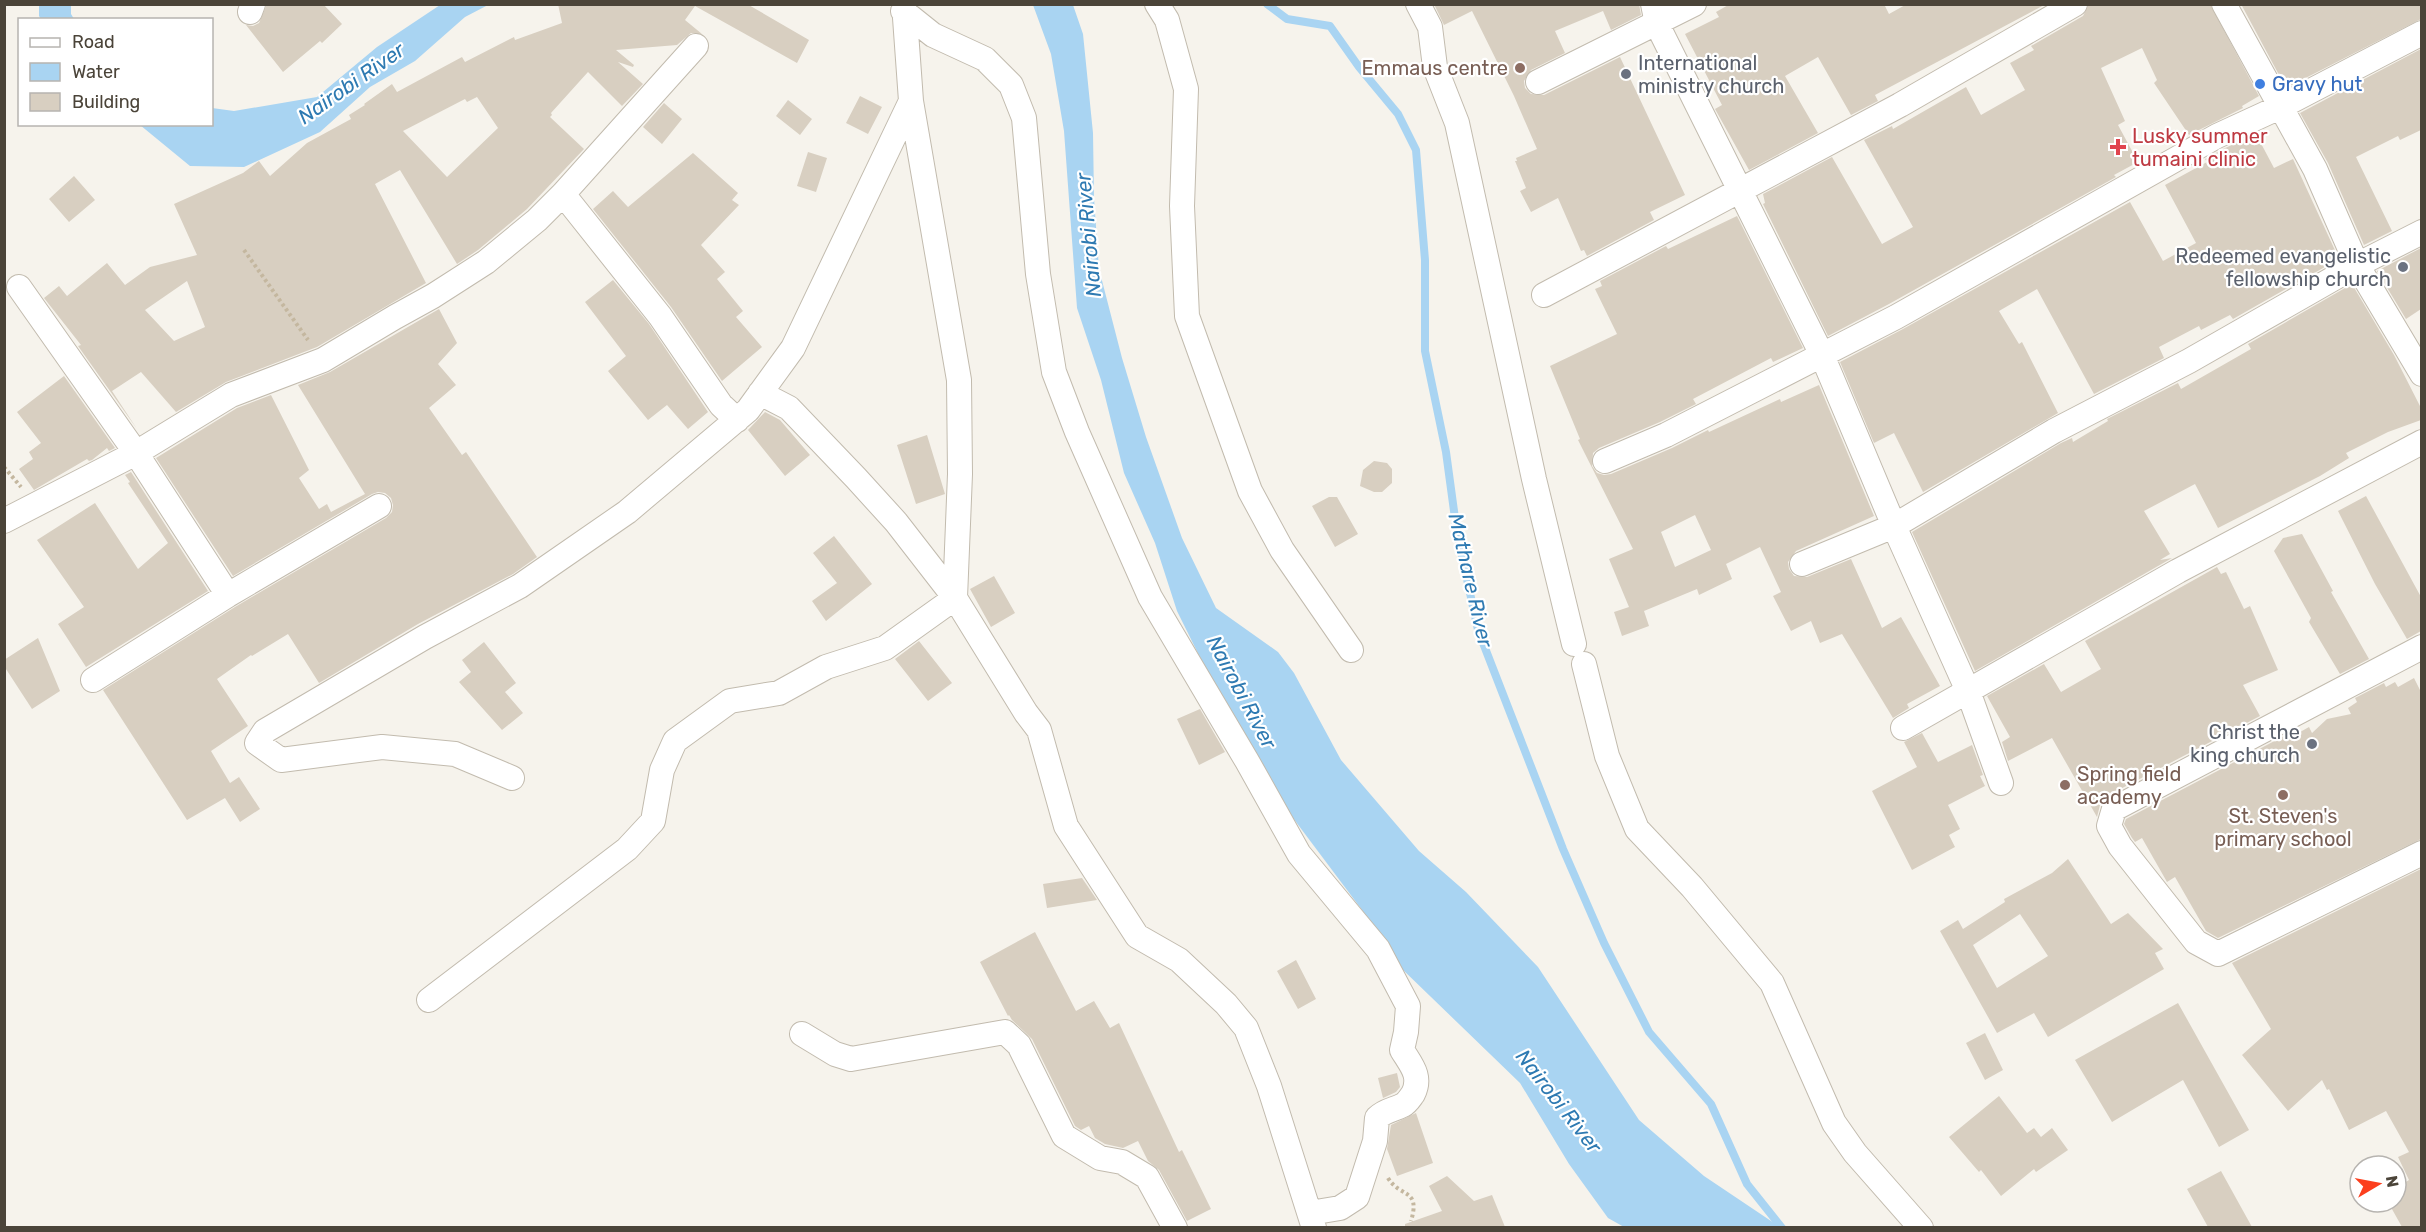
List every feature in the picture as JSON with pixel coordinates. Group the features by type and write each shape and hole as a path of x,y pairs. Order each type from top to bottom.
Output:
{"street":[{"path":"1157,4 1167,20 1186,89 1182,206 1187,316 1250,490 1282,550 1352,650"},
{"path":"1418,4 1430,27 1435,66 1457,123 1534,479 1579,654 1607,756 1637,830 1699,896 1772,983 1834,1123 1855,1153 1921,1227"},
{"path":"1538,82 1655,14 1694,4"},
{"path":"1544,295 1900,105 2075,4"},
{"path":"2224,4 2315,169 2357,265 2421,374"},
{"path":"903,8 911,101 959,380 960,474 955,598"},
{"path":"760,393 789,408 896,522 955,598 1026,713 1039,730 1066,826 1137,936 1179,960 1226,1004 1246,1028 1269,1086 1312,1220 1340,1208 1357,1197 1377,1133 1377,1118 1389,1109 1406,1103 1417,1083 1417,1074 1402,1050 1408,1006 1378,950 1299,854 1156,607 1077,432 1054,372 1038,274 1024,118 1011,85 985,59 933,35 903,8"},
{"path":"1655,14 1739,190 1822,355 1894,526 1968,692 2001,783"},
{"path":"1605,461 1666,435 1955,286 2217,136 2280,107 2421,33"},
{"path":"4,521 136,453 231,394 323,360 433,296 486,262 537,220 563,194 696,46"},
{"path":"512,778 455,754 382,747 281,760 257,743 265,731 425,637 520,586 627,512 748,410 793,348 911,101"},
{"path":"563,194 660,316 721,405 737,420"},
{"path":"1802,564 1894,526 2054,431 2189,361 2357,265 2421,232"},
{"path":"19,287 136,453 228,595"},
{"path":"1903,728 2178,571 2421,441"},
{"path":"93,680 228,595 379,506"},
{"path":"429,1000 627,849 653,821 662,770 675,741 730,701 779,693 826,667 885,648 955,598"},
{"path":"2421,647 2114,809 2109,826 2120,846 2196,942 2218,954 2421,853"},
{"path":"802,1034 836,1054 851,1059 1005,1032 1018,1045 1064,1136 1100,1158 1122,1162 1147,1177 1175,1227"}],"path":[{"path":"244,250 323,360"},
{"path":"1377,1133 1388,1179 1410,1195 1414,1201 1415,1209 1411,1221"}],"water":[{"path":"39,5 71,5 73,18 40,18"},
{"name":"Nairobi River","path":"440,5 488,5 465,17 415,61 370,87 320,132 244,167 190,166 141,126 213,126 213,108 234,111 317,97 377,47"},
{"name":"Nairobi River","path":"1033,5 1073,5 1083,34 1093,133 1094,198 1099,269 1122,358 1146,437 1182,538 1216,608 1278,652 1294,673 1341,760 1419,851 1466,892 1538,967 1639,1120 1704,1176 1780,1227 1624,1227 1608,1218 1569,1164 1520,1083 1401,968 1362,910 1278,798 1238,734 1177,611 1155,543 1124,473 1101,380 1077,308 1064,131 1051,54"}],"building":[{"path":"267,4 323,4 342,24 322,43 320,41 283,72 246,25 253,26 259,23"},
{"path":"558,4 747,4 809,40 797,63 695,6 685,20 702,34 691,33 677,45 616,50 634,65 633,67 618,62 643,84 622,106 588,72 551,113 550,117 584,149 527,209 478,250 457,264 400,170 375,184 426,283 317,347 226,382 176,412 141,372 112,391 137,429 78,346 81,345 44,298 59,286 67,296 107,263 125,285 150,267 197,255 174,204 243,173 259,161 270,176 307,143 351,119 349,115 392,84 397,92 462,57 465,62 514,37 515,40 562,23","holes":["477,97 498,128 447,177 403,131 465,99 467,102","187,281 205,327 174,341 145,310"]},
{"path":"1434,4 1639,4 1641,15 1611,30 1603,11 1555,31 1565,53 1531,70 1524,81 1525,88 1531,94 1544,95 1620,57 1685,195 1650,212 1654,220 1587,256 1584,250 1581,251 1558,198 1531,212 1520,191 1526,188 1515,161 1517,161 1516,158 1537,149 1472,11 1444,25"},
{"path":"1730,4 1884,4 1889,14 1907,4 2046,4 1875,95 1878,101 1851,115 1818,57 1785,76 1818,133 1749,170 1715,109 1722,105 1685,34 1719,17 1716,12"},
{"path":"2089,4 2210,4 2259,96 2242,106 2243,108 2189,135 2154,83 2157,80 2142,48 2101,68 2125,121 2118,125 2138,162 2114,175 2116,177 1828,336 1763,204 1765,203 1763,194 1832,157 1882,244 1913,227 1864,140 1892,126 1893,129 1966,87 1981,115 2025,90 2010,63 2034,50 2031,46 2083,16"},
{"path":"2241,4 2421,4 2421,19 2286,88"},
{"path":"2421,49 2421,130 2400,140 2398,136 2356,157 2392,231 2364,245 2328,163 2300,113"},
{"path":"860,96 882,107 868,134 846,123"},
{"path":"788,100 812,119 800,135 776,116"},
{"path":"664,103 682,119 662,144 643,127"},
{"path":"2256,134 2274,168 2293,159 2339,259 2233,319 2230,315 2201,330 2199,326 2159,347 2164,358 2094,394 2037,289 1999,311 2019,344 2022,342 2058,413 1923,492 1894,433 1874,443 1840,362 2130,202 2163,261 2196,243 2165,185 2207,162 2205,159"},
{"path":"808,152 827,158 816,192 797,186"},
{"path":"693,153 738,193 732,200 739,205 701,245 725,272 717,279 743,311 736,317 762,347 722,381 671,307 593,209 613,191 628,207"},
{"path":"74,176 95,200 69,222 49,199"},
{"path":"1737,216 1803,348 1773,362 1771,358 1693,399 1696,404 1599,448 1593,453 1592,466 1597,473 1611,474 1780,399 1781,402 1819,385 1874,516 1796,551 1788,562 1789,569 1794,576 1807,577 1851,559 1882,628 1901,617 1940,686 1907,704 1909,708 1893,718 1842,634 1820,643 1811,621 1791,631 1773,596 1781,592 1760,547 1726,564 1732,579 1699,595 1697,589 1644,611 1649,626 1622,636 1614,612 1629,607 1609,559 1633,549 1578,440 1580,439 1550,366 1617,334 1595,289 1602,286 1600,281 1666,246 1668,249","holes":["1695,515 1711,550 1675,567 1661,532"]},
{"path":"2421,248 2421,309 2406,319 2377,271"},
{"path":"613,280 649,324 708,412 688,429 667,405 648,420 608,371 626,356 585,302"},
{"path":"2352,284 2394,355 2421,408 2421,420 2388,432 2346,453 2349,458 2320,476 2218,528 2195,484 2144,511 2170,554 2160,560 2172,558 1975,671 1912,532 2061,443 2072,438 2073,442 2108,421 2107,419 2178,383 2181,389 2251,349 2248,344"},
{"path":"439,309 457,343 438,364 456,385 429,408 462,455 466,452 537,557 513,574 418,624 319,683 288,634 251,655 217,679 248,726 211,751 230,783 239,777 260,809 240,822 225,798 187,820 103,690 235,607 386,518 392,512 393,505 391,498 385,493 372,494 233,576 156,458 237,408 271,395 309,470 299,478 319,509 327,504 331,512 365,494 298,385 330,372"},
{"path":"64,376 115,448 109,451 107,448 92,460 87,459 34,490 19,469 33,459 29,452 41,443 17,412"},
{"path":"765,412 780,420 810,455 785,476 748,430"},
{"path":"927,435 945,494 916,504 897,445"},
{"path":"1374,461 1387,463 1392,469 1392,483 1382,492 1374,492 1360,486 1363,470"},
{"path":"131,472 208,591 86,667 58,624 84,607 37,540 95,503 138,569 168,543 128,483 130,482 125,475"},
{"path":"2366,496 2421,597 2421,631 2407,639 2375,584 2338,511"},
{"path":"1329,497 1337,497 1358,534 1335,547 1312,506"},
{"path":"2302,534 2333,591 2331,592 2369,659 2340,674 2309,622 2311,618 2274,551 2283,538"},
{"path":"834,536 872,584 826,621 812,601 837,583 813,553"},
{"path":"2217,567 2221,574 2226,572 2244,609 2250,606 2278,670 2243,685 2260,716 2107,796 2100,805 2097,817 2052,738 2008,761 2002,742 2010,737 1987,696 2044,664 2061,692 2101,669 2085,641"},
{"path":"994,576 1015,613 991,627 970,589"},
{"path":"38,638 60,691 32,709 4,666 4,660"},
{"path":"919,641 952,683 928,701 895,659"},
{"path":"484,642 516,683 505,692 523,713 502,730 459,682 471,672 462,660"},
{"path":"2414,678 2421,692 2421,839 2218,938 2206,931 2175,877 2167,882 2142,838 2135,842 2132,838 2124,824 2126,819 2284,736 2286,740 2309,727 2312,733 2327,719 2351,714 2348,708 2357,702 2355,698 2384,683 2386,687 2395,682 2398,687"},
{"path":"1200,709 1225,752 1199,765 1177,719"},
{"path":"1922,733 1938,762 1972,745 1985,786 1948,805 1960,829 1949,835 1955,847 1912,870 1872,791 1917,767 1904,742"},
{"path":"2068,859 2111,924 2128,913 2163,949 2155,953 2164,969 2048,1037 2034,1013 1997,1033 1940,931 1958,920 1963,929 2005,902 2004,899 2052,873","holes":["2020,914 2048,956 1997,988 1973,945"]},
{"path":"2421,869 2421,1227 2402,1227 2395,1214 2408,1214 2408,1154 2405,1154 2409,1152 2386,1111 2349,1130 2329,1089 2327,1090 2322,1080 2288,1111 2242,1055 2271,1029 2232,963"},
{"path":"1082,878 1097,900 1047,908 1043,884"},
{"path":"1035,932 1076,1011 1094,1001 1110,1028 1119,1023 1179,1152 1182,1150 1211,1209 1187,1221 1159,1170 1148,1161 1138,1141 1123,1148 1105,1144 1095,1138 1089,1126 1081,1130 1075,1126 1032,1039 1008,1016 980,962"},
{"path":"1296,960 1316,999 1298,1009 1277,971"},
{"path":"2178,1003 2249,1130 2219,1147 2183,1080 2112,1122 2075,1060"},
{"path":"1985,1033 2003,1070 1985,1080 1966,1043"},
{"path":"1397,1073 1400,1087 1396,1092 1383,1098 1378,1078"},
{"path":"1999,1096 2027,1133 2034,1128 2041,1137 2052,1128 2068,1150 2036,1172 2034,1169 2001,1196 1981,1170 1979,1172 1949,1137"},
{"path":"1416,1113 1433,1163 1397,1176 1387,1149 1391,1125"},
{"path":"2221,1171 2252,1227 2208,1227 2187,1189"},
{"path":"1447,1176 1474,1201 1492,1195 1505,1227 1405,1227 1405,1224 1442,1211 1429,1186"}],"waterway":[{"name":"Mathare River","path":"1267,4 1287,19 1330,26 1359,67 1398,114 1416,150 1425,260 1425,351 1446,452 1457,533 1478,630 1563,849 1604,943 1649,1032 1711,1104 1747,1184 1782,1228"}],"place":[{"name":"Emmaus centre","path":"1520,68"},
{"name":"International ministry church","path":"1626,74"},
{"name":"Gravy hut","path":"2260,84"},
{"name":"Lusky summer tumaini clinic","path":"2118,147"},
{"name":"Redeemed evangelistic fellowship church","path":"2403,267"},
{"name":"Christ the king church","path":"2312,744"},
{"name":"Spring field academy","path":"2065,785"},
{"name":"St. Steven's primary school","path":"2283,795"}]}
